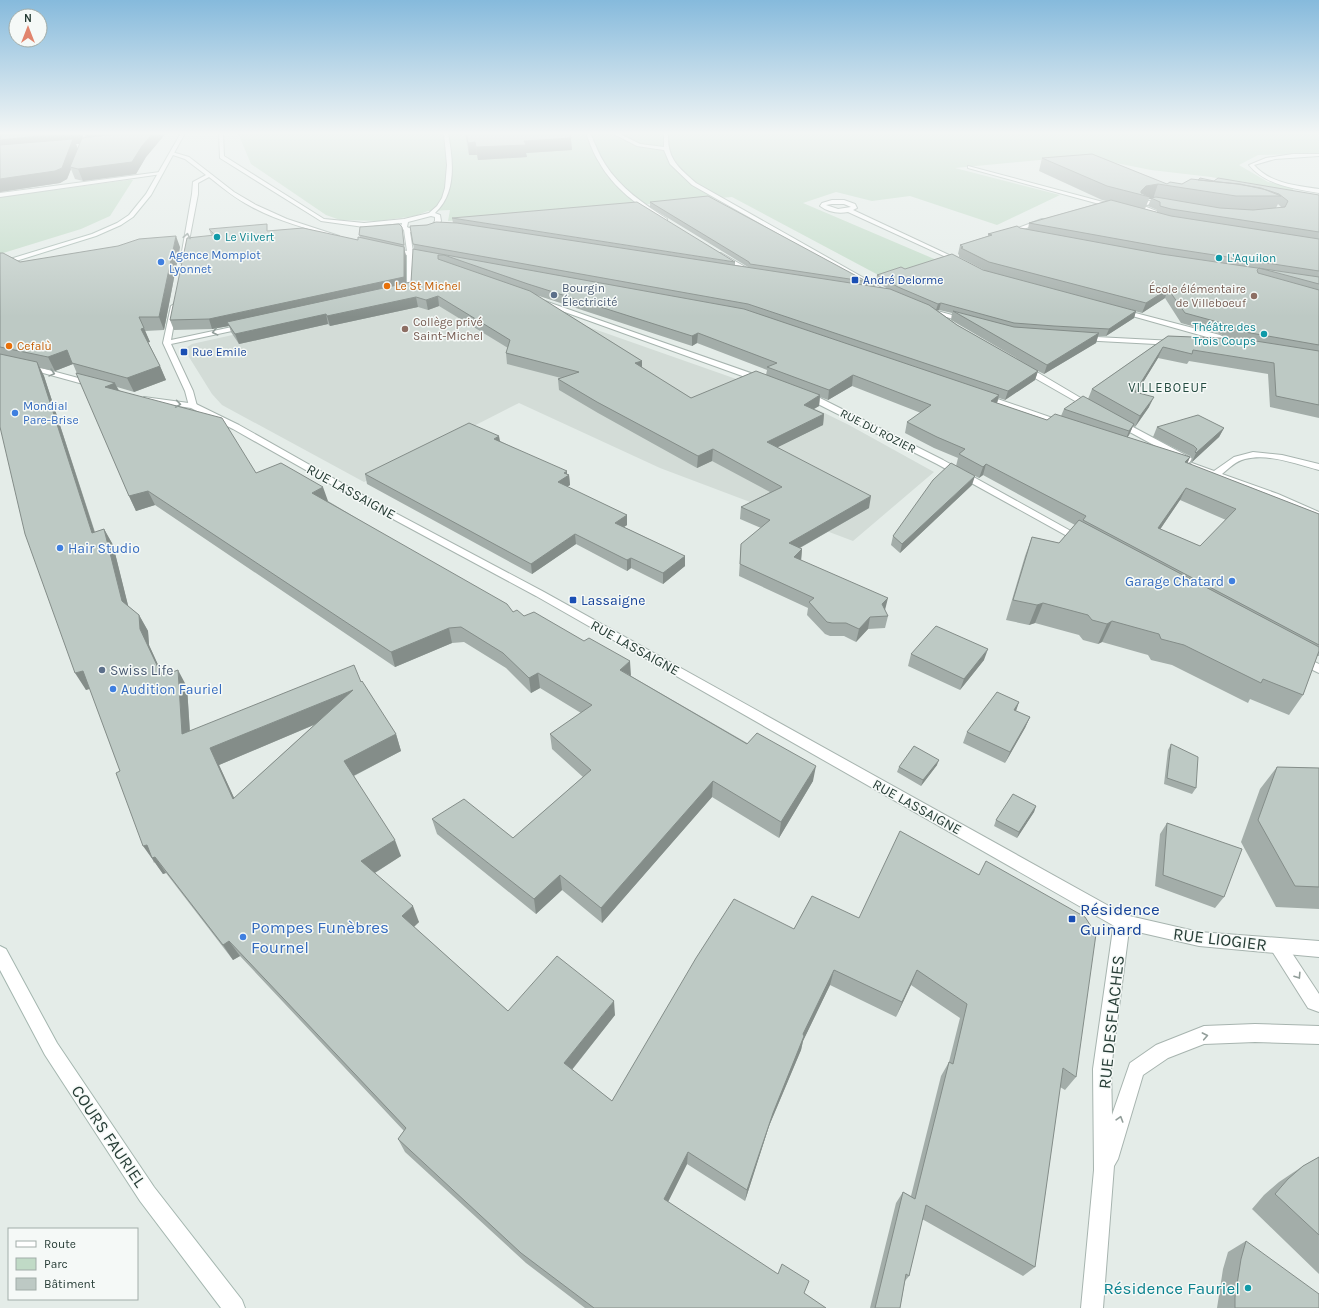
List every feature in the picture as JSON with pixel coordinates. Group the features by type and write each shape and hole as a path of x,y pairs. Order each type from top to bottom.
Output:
{"street":[{"path":"0,264 94,235 119,224 131,216 149,194"},
{"path":"181,269 195,194"},
{"path":"234,194 260,209 285,220 347,239"},
{"path":"281,194 323,220 364,225 405,221 411,218 431,214 438,216 439,222 437,226"},
{"path":"431,214 442,203 445,194"},
{"path":"628,194 644,207 671,224"},
{"path":"711,194 901,299"},
{"path":"1068,194 1119,208"},
{"path":"848,210 853,209 854,206 841,202 829,202 823,205 824,207 832,210 848,210 882,228 933,248 970,267"},
{"path":"1140,214 1169,220 1140,206 1143,203 1153,202 1176,205"},
{"path":"1034,236 1018,233 1016,230 1049,218"},
{"path":"395,292 410,289 410,254 406,230 404,227 405,221"},
{"path":"406,230 430,229 437,226 444,226"},
{"path":"379,247 437,261"},
{"path":"718,253 752,273"},
{"path":"736,271 760,275"},
{"path":"874,294 894,296"},
{"path":"175,299 167,343 189,391 193,406"},
{"path":"534,299 771,384"},
{"path":"953,327 926,309 975,323"},
{"path":"1112,309 1217,337 1240,346 1215,346"},
{"path":"167,343 257,323"},
{"path":"1075,338 1184,344"},
{"path":"0,363 26,366 106,388"},
{"path":"1014,363 1097,410"},
{"name":"RUE DU ROZIER","path":"793,391 815,399 940,462 1092,544"},
{"path":"977,395 1074,428"},
{"name":"RUE LASSAIGNE","path":"142,397 156,401 193,406 246,433 383,510 540,594 1122,922"},
{"path":"1111,418 1143,437 1216,474"},
{"path":"1216,474 1233,461 1244,456 1263,455 1319,467"},
{"path":"1171,460 1216,474 1275,496 1319,516"},
{"path":"1291,654 1319,669"},
{"name":"RUE LIOGIER","path":"1122,922 1199,939 1319,948"},
{"name":"RUE DESFLACHES","path":"1092,1308 1104,1170 1102,1068 1122,922"},
{"path":"1278,946 1314,1002 1319,1004"},
{"name":"COURS FAURIEL","path":"0,954 55,1056 147,1194 234,1308"},
{"name":"RUE DESFLACHES","path":"1104,1170 1136,1069 1162,1050 1204,1035 1254,1033 1319,1035"}],"shaded area":[{"path":"401,300 560,317 802,402 849,425 934,472 853,541 660,468 519,403 364,482 222,405 212,394 184,349 192,344 357,307"}],"green space":[{"path":"22,194 124,194 110,216 81,229 0,254 0,197"},
{"path":"295,194 830,194 803,203 939,261 884,278 732,197 448,221 450,210 428,211 415,216 379,221 340,220 326,215"},
{"path":"844,194 1060,195 997,225 910,196 872,201"}],"building":[{"path":"1223,194 1276,194 1281,196 1236,196"},
{"path":"1279,194 1319,195 1319,232 1171,209 1160,206 1160,202 1151,198 1156,197 1220,208 1253,210 1285,207 1288,201"},
{"path":"708,196 864,280 868,279 876,283 750,264 650,202"},
{"path":"1111,200 1171,216 1319,239 1319,271 1162,247 1029,223"},
{"path":"637,202 735,262 452,218"},
{"path":"436,222 457,223 890,289 929,305 957,325 1038,371 1008,391 748,304 413,244 410,226 427,225"},
{"path":"267,224 267,231 303,228 358,240 358,237 404,247 404,277 209,319 170,320 187,238 215,235 209,229"},
{"path":"399,224 402,227 404,245 359,235 360,227"},
{"path":"1017,226 1020,228 1161,254 1259,268 1257,270 1258,273 1319,290 1319,345 1245,332 1225,324 1185,313 1168,289 1146,303 989,262 961,248 963,247 960,245 992,235 988,234"},
{"path":"176,236 159,317 139,317 144,328 141,329 160,366 127,378 72,363 67,350 48,357 0,347 0,253 3,253 20,262 118,246 139,239"},
{"path":"413,249 744,309 999,395 991,401 1047,420 1055,414 1190,457 1185,462 1319,514 1319,645 1083,520 1086,516 986,464 983,467 959,454 965,449 907,422 931,405 853,375 829,390 767,367 777,363 698,333 692,336 528,284 444,255 438,255 438,259 530,291 642,361 635,363 691,398 756,371 820,395 804,405 824,414 767,442 871,496 789,543 802,549 794,557 888,598 882,604 888,616 870,617 859,629 846,623 827,622 809,602 814,598 740,564 741,544 770,520 741,507 782,487 713,449 698,456 597,402 558,379 579,372 506,353 510,340 438,296 426,300 416,297 327,316 326,314 235,334 227,322 411,282","holes":["1186,488 1236,509 1200,546 1158,528"]},
{"path":"952,254 983,270 1136,311 1109,329 1014,323 941,303 938,304 898,287 877,275 901,267 905,269"},
{"path":"1261,269 1319,277 1319,284"},
{"path":"953,311 1014,327 1099,333 1047,365"},
{"path":"1168,336 1243,339 1319,351 1319,405 1276,396 1274,363 1193,350 1192,354 1163,347 1135,392 1154,397 1140,416 1092,389"},
{"path":"0,354 37,362 92,533 104,529 122,601 139,615 140,629 162,676 178,670 182,734 354,665 361,682 362,681 396,734 344,761 395,840 361,861 413,906 402,916 508,1011 557,956 614,1001 564,1063 612,1101 696,958 734,899 794,929 812,896 859,918 900,831 979,875 986,861 1085,917 1096,934 1076,1077 1063,1068 1035,1267 926,1205 909,1276 906,1274 900,1308 875,1308 903,1192 915,1199 949,1062 953,1064 967,1004 917,970 902,1002 834,970 803,1034 804,1036 773,1113 747,1190 688,1152 664,1199 778,1274 782,1264 809,1281 804,1293 826,1308 594,1308 521,1253 398,1139 406,1128 229,941 223,945 155,857 152,858 147,845 143,846 116,773 120,771 83,671 75,673 25,534 0,427","holes":["353,690 233,799 210,748"]},
{"path":"76,373 115,383 105,387 222,418 256,473 281,463 323,487 312,493 507,604 513,612 517,610 524,616 534,612 584,641 589,638 630,661 620,670 747,744 757,733 816,766 781,822 713,781 601,908 560,875 534,899 432,819 464,799 513,838 591,770 550,734 592,705 538,673 529,678 503,653 461,627 449,628 391,652 148,491 129,496"},
{"path":"1083,396 1134,424 1129,431 1064,409"},
{"path":"1198,415 1224,428 1196,453 1195,452 1197,449 1194,446 1157,427"},
{"path":"469,423 499,436 494,439 567,471 564,473 569,475 558,482 627,515 615,523 685,556 663,573 631,558 627,560 575,534 531,564 365,474"},
{"path":"951,463 975,476 902,544 893,536 933,480"},
{"path":"1079,520 1319,647 1319,651 1303,695 1263,679 1261,683 1184,645 1161,639 1159,634 1112,621 1107,624 1092,620 1088,615 1043,603 1037,605 1013,600 1032,537 1059,543"},
{"path":"936,626 988,649 964,679 911,654"},
{"path":"997,692 1019,702 1014,710 1030,717 1010,752 967,732"},
{"path":"1171,744 1198,757 1196,788 1167,778"},
{"path":"914,746 939,760 923,780 899,767"},
{"path":"1277,767 1319,768 1319,887 1295,886 1258,820"},
{"path":"1013,794 1036,806 1019,832 996,820"},
{"path":"1167,823 1242,849 1224,897 1163,875"},
{"path":"1319,1157 1319,1235 1275,1194 1288,1179 1303,1166"},
{"path":"1246,1241 1319,1294 1319,1308 1235,1308 1235,1297 1241,1259"}],"place":[{"name":"Le Vilvert","path":"217,237"},
{"name":"L'Aquilon","path":"1219,258"},
{"name":"Agence Momplot Lyonnet","path":"161,262"},
{"name":"André Delorme","path":"855,280"},
{"name":"Le St Michel","path":"387,286"},
{"name":"Bourgin Électricité","path":"554,295"},
{"name":"École élémentaire de Villeboeuf","path":"1254,296"},
{"name":"Collège privé Saint-Michel","path":"405,329"},
{"name":"Théâtre des Trois Coups","path":"1264,334"},
{"name":"Cefalù","path":"9,346"},
{"name":"Rue Emile","path":"184,352"},
{"name":"Mondial Pare-Brise","path":"15,413"},
{"name":"Hair Studio","path":"60,548"},
{"name":"Garage Chatard","path":"1232,581"},
{"name":"Lassaigne","path":"573,600"},
{"name":"Swiss Life","path":"102,670"},
{"name":"Audition Fauriel","path":"113,689"},
{"name":"Résidence Guinard","path":"1072,919"},
{"name":"Pompes Funèbres Fournel","path":"243,937"},
{"name":"Résidence Fauriel","path":"1248,1288"}],"district":[{"name":"VILLEBOEUF","path":"1168,387"}]}
